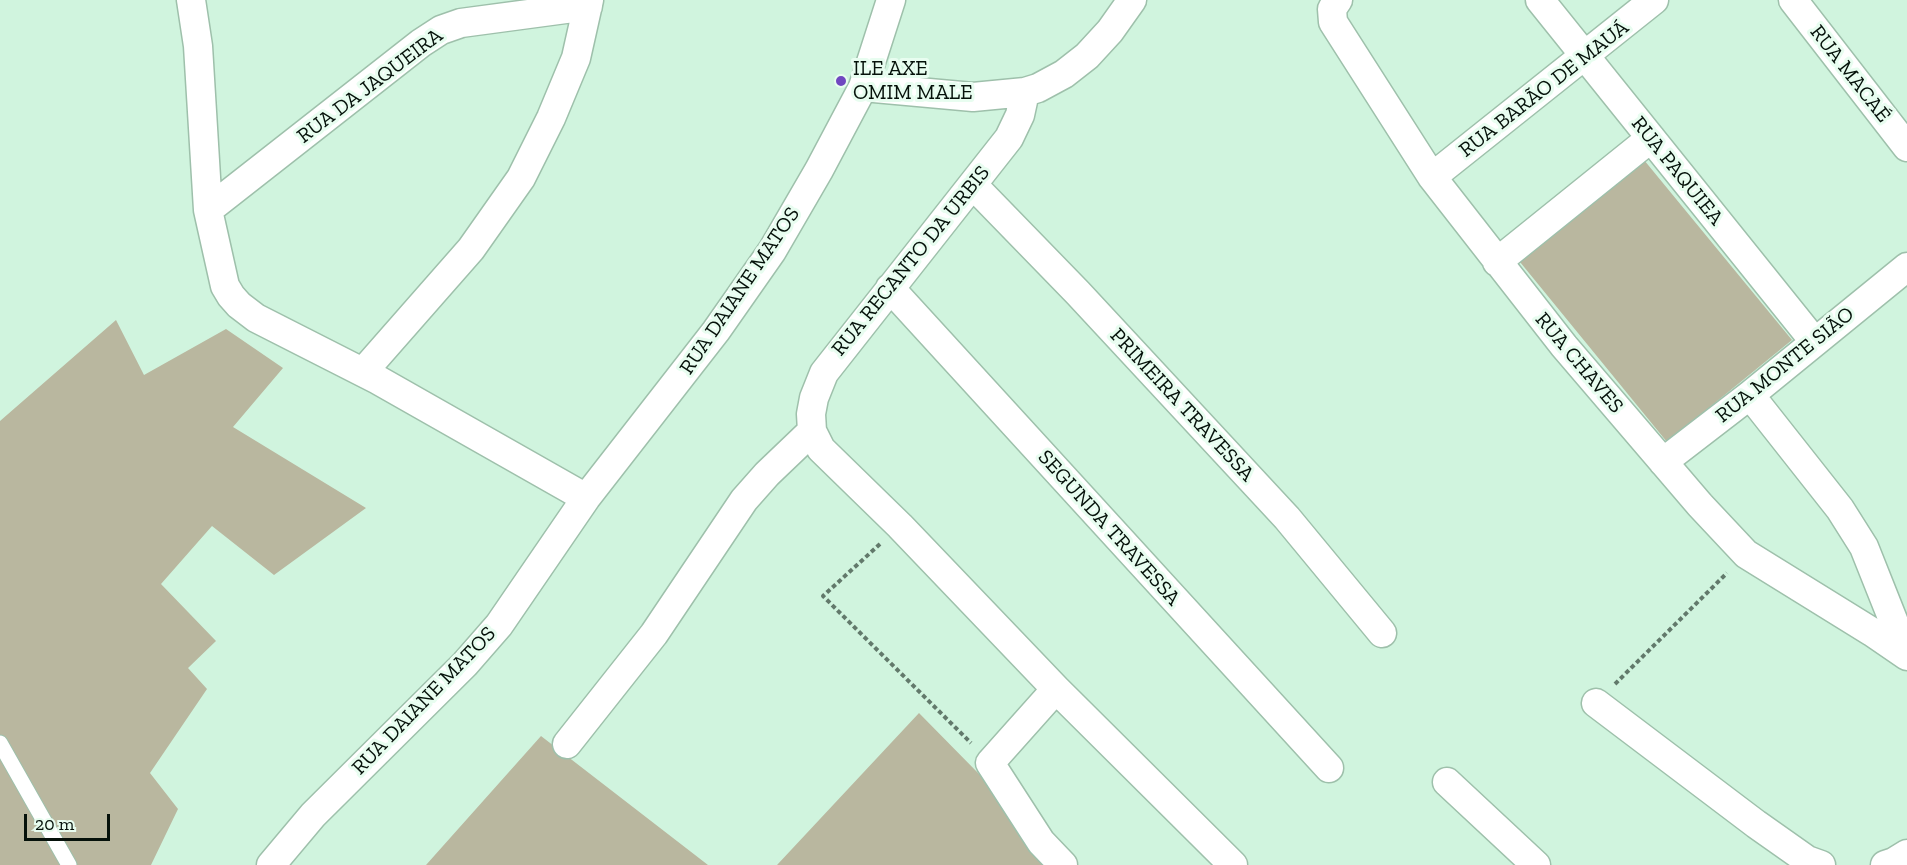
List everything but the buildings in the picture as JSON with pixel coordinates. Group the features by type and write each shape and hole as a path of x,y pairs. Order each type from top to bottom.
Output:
{"street":[{"path":"191,0 198,46 208,210 225,286 239,305 256,318 363,372 586,498"},
{"name":"RUA DAIANE MATOS","path":"271,865 313,815 465,664 499,625 586,498 717,331 772,251 864,87 891,0"},
{"path":"864,87 973,97 1025,92 1038,88 1064,74 1082,60 1110,31 1132,0"},
{"name":"RUA CHAVES","path":"1338,0 1332,9 1333,22 1432,177 1564,346 1663,462 1746,554 1907,656"},
{"name":"RUA PAQUIEA","path":"1540,0 1814,341"},
{"name":"RUA BARÃO DE MAUÁ","path":"1432,177 1654,0"},
{"name":"RUA MACAÉ","path":"1793,0 1907,147"},
{"name":"RUA DA JAQUEIRA","path":"208,210 421,43 441,30 461,22 589,3 576,58 551,118 521,178 471,249 363,372"},
{"name":"RUA RECANTO DA URBIS","path":"813,433 811,414 814,398 824,373 1012,133 1022,109 1025,92"},
{"path":"1497,262 1651,138"},
{"name":"PRIMEIRA TRAVESSA","path":"973,185 1078,293 1287,519 1382,633"},
{"name":"RUA MONTE SIÃO","path":"1663,462 1750,395 1907,267"},
{"name":"SEGUNDA TRAVESSA","path":"890,288 1329,768"},
{"path":"1750,395 1840,509 1864,547 1907,656"},
{"path":"567,744 654,634 744,500 767,474 813,433 821,449 900,526 1056,689 1233,865"},
{"path":"1056,689 990,763 1041,842 1063,865"},
{"path":"1596,703 1811,863"},
{"path":"1447,783 1536,865"},
{"path":"1885,865 1907,854"}],"lane":[{"path":"0,743 69,865"}],"path":[{"path":"900,526 823,596 990,763"},
{"path":"1596,703 1746,554"}],"shaded area":[{"path":"1644,160 1792,340 1667,442 1520,262"},
{"path":"116,320 144,375 226,329 283,368 233,427 366,508 274,575 212,526 161,584 216,641 188,668 207,689 150,773 178,809 151,865 0,865 0,421"},
{"path":"919,713 980,775 1035,852 1050,865 777,865"},
{"path":"541,736 708,865 426,865"}],"place":[{"name":"ILE AXE OMIM MALE","path":"841,81"}]}
